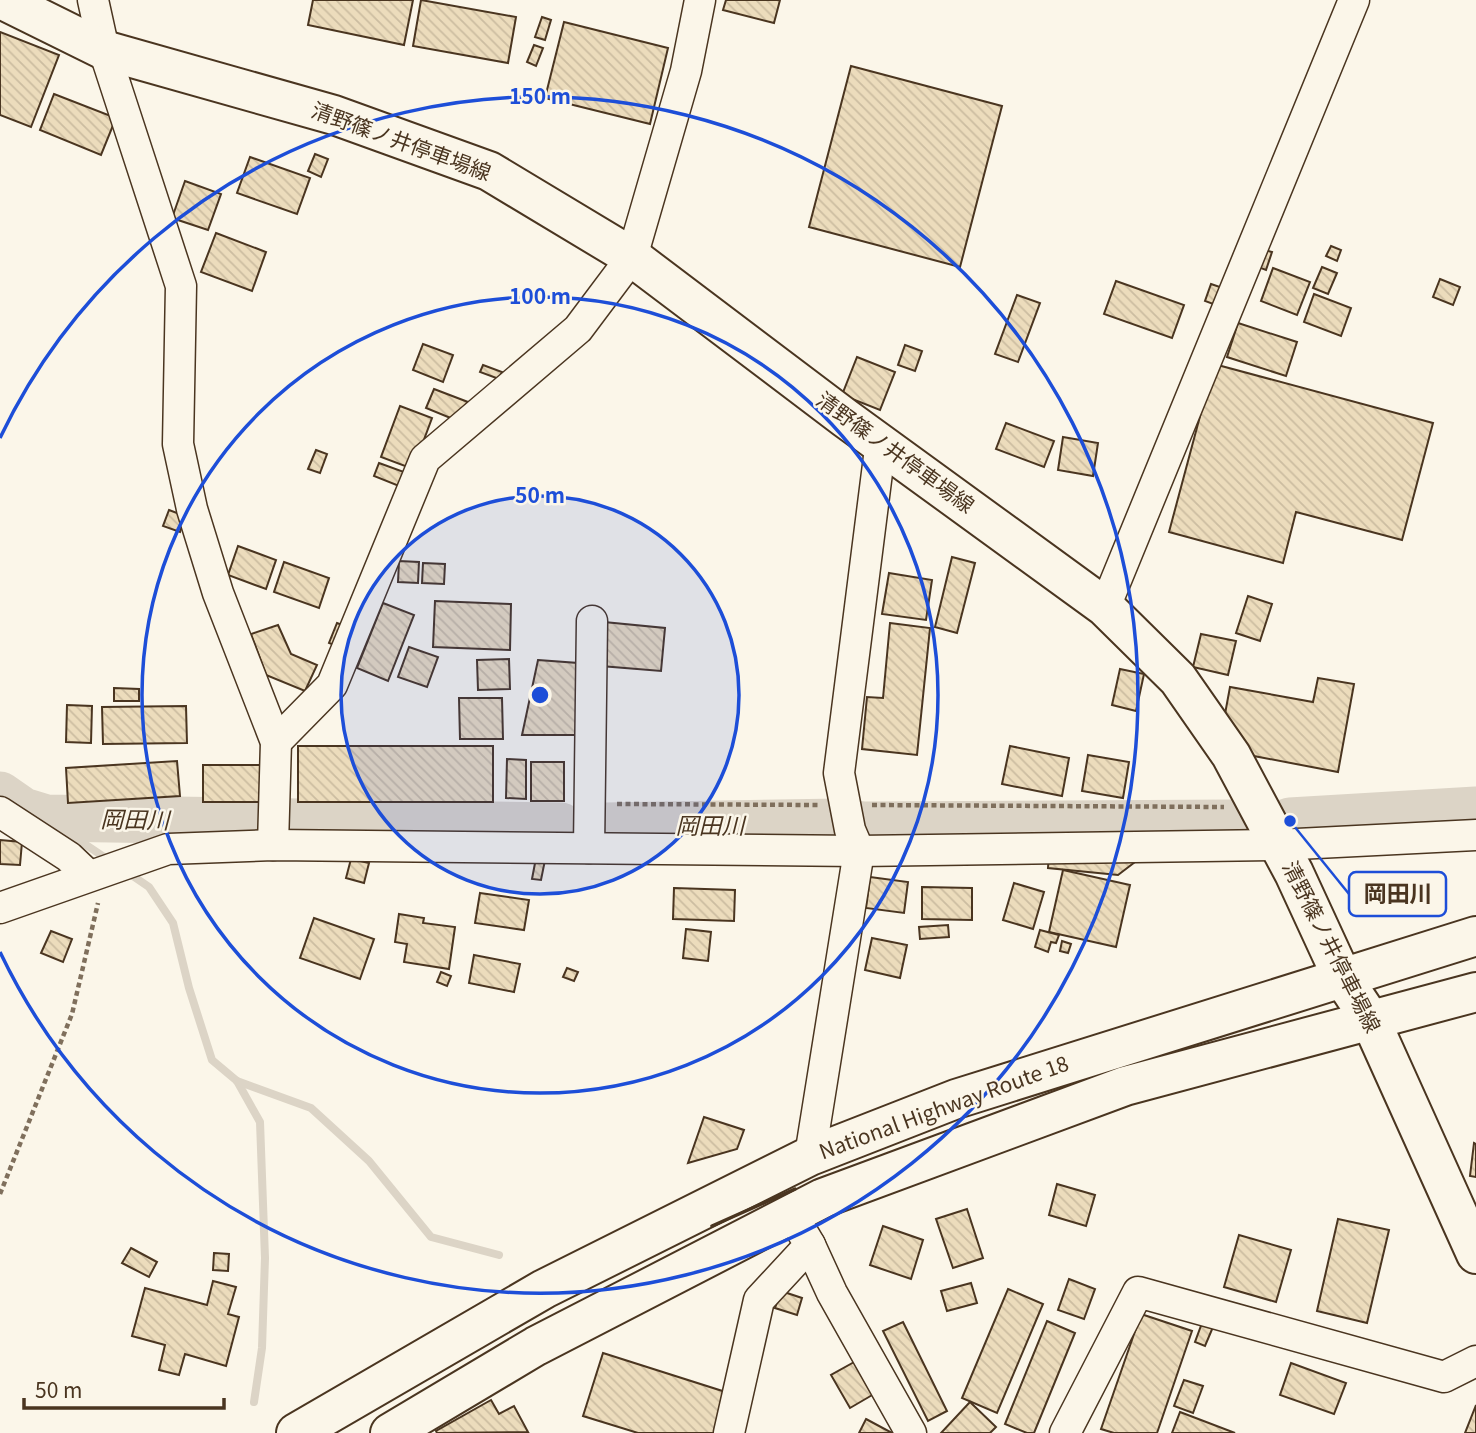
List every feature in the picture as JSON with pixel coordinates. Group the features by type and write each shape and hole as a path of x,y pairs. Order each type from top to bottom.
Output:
{"main road":[{"name":"清野篠ノ井停車場線","path":"3,0 104,50 334,116 489,171 632,257 845,418 881,441 1105,607 1178,679 1231,755 1342,977 1370,1019 1463,1204 1476,1254"},
{"name":"National Highway Route 18","path":"296,1433 544,1289 810,1156 956,1099 1476,936"},
{"name":"National Highway Route 18","path":"390,1433 536,1346 790,1213 978,1138 1125,1086 1476,992"}],"street":[{"path":"93,0 104,50 181,286 178,444 192,509 218,593 276,741 273,830"},
{"path":"276,741 332,685 425,459 578,329 632,257 686,71 700,0"},
{"path":"1105,607 1151,502 1354,0"},
{"path":"810,1156 851,825 839,773 881,441"},
{"path":"589,848 592,621"},
{"path":"0,812 69,857 102,872"},
{"path":"0,908 168,849 273,830 589,848 851,825 1277,845 1476,835"},
{"path":"790,1213 810,1245 832,1293 911,1433"},
{"path":"729,1433 759,1300 810,1245"},
{"path":"1065,1433 1138,1292 1444,1377 1476,1361"}],"path":[{"path":"590,804 851,825 1235,807"},
{"path":"0,1194 72,1014 102,872"}],"building":[{"path":"313,0 413,0 404,45 308,25"},
{"path":"421,0 516,17 508,63 413,46"},
{"path":"726,0 780,0 774,23 723,10"},
{"path":"542,17 551,20 545,40 535,37"},
{"path":"564,22 668,48 650,124 545,98"},
{"path":"0,32 59,55 31,127 0,115"},
{"path":"534,45 543,48 536,66 527,62"},
{"path":"851,66 1002,106 960,267 809,227"},
{"path":"54,94 116,118 101,155 40,130"},
{"path":"315,154 328,159 321,177 308,171"},
{"path":"250,157 310,178 297,214 237,193"},
{"path":"185,181 221,194 208,230 172,218"},
{"path":"216,233 266,252 252,291 201,272"},
{"path":"1331,246 1341,250 1337,261 1326,256"},
{"path":"1258,248 1272,252 1266,270 1253,265"},
{"path":"1322,267 1337,273 1328,294 1313,288"},
{"path":"1273,268 1310,282 1297,315 1261,301"},
{"path":"1440,279 1460,287 1453,305 1433,297"},
{"path":"1116,281 1184,305 1172,338 1104,314"},
{"path":"1211,284 1223,288 1216,305 1205,301"},
{"path":"1314,294 1351,308 1341,336 1304,322"},
{"path":"1017,295 1040,303 1018,362 995,354"},
{"path":"1238,323 1297,342 1286,376 1227,357"},
{"path":"423,344 453,355 443,382 413,370"},
{"path":"905,345 922,351 915,371 898,365"},
{"path":"857,357 895,372 880,410 842,395"},
{"path":"1214,364 1433,423 1402,540 1296,512 1283,563 1169,532"},
{"path":"483,365 502,372 499,379 480,372"},
{"path":"434,389 468,402 453,419 426,408"},
{"path":"400,406 432,418 413,469 381,457"},
{"path":"1006,423 1054,441 1044,467 996,449"},
{"path":"1063,437 1098,443 1093,476 1058,470"},
{"path":"316,450 327,454 320,473 308,469"},
{"path":"379,463 404,472 399,486 374,476"},
{"path":"169,510 185,516 180,532 163,526"},
{"path":"238,546 276,560 266,589 228,575"},
{"path":"952,557 975,563 957,633 935,627"},
{"path":"399,561 419,562 418,583 398,582"},
{"path":"284,562 329,578 319,608 274,592"},
{"path":"423,563 445,564 444,584 422,583"},
{"path":"889,573 932,580 926,620 882,614"},
{"path":"1248,596 1272,604 1260,641 1236,633"},
{"path":"435,601 511,604 510,650 433,647"},
{"path":"383,603 414,615 388,681 357,668"},
{"path":"604,622 665,628 661,671 601,666"},
{"path":"337,623 350,628 342,648 329,643"},
{"path":"890,623 930,628 917,755 862,749 867,697 883,698"},
{"path":"278,625 291,654 317,665 305,691 266,675 251,634"},
{"path":"1201,634 1236,641 1228,675 1193,667"},
{"path":"409,647 438,657 427,687 398,677"},
{"path":"509,659 510,689 478,690 477,660"},
{"path":"538,660 578,663 577,735 522,735"},
{"path":"1120,669 1144,674 1136,711 1112,705"},
{"path":"1318,678 1354,684 1338,772 1254,756 1225,714 1230,687 1313,702"},
{"path":"114,688 139,689 139,701 114,701"},
{"path":"459,698 502,698 503,739 460,739"},
{"path":"67,705 92,706 91,743 66,742"},
{"path":"186,706 187,743 103,744 102,707"},
{"path":"298,746 493,746 493,802 298,802"},
{"path":"1010,746 1069,758 1062,796 1002,784"},
{"path":"1088,755 1129,762 1123,798 1082,791"},
{"path":"507,759 526,760 526,799 506,798"},
{"path":"177,761 180,796 68,803 66,768"},
{"path":"531,762 564,762 564,801 531,801"},
{"path":"203,765 260,765 260,802 203,802"},
{"path":"0,840 22,842 20,865 0,864"},
{"path":"1049,853 1135,862 1118,875 1048,868"},
{"path":"536,858 545,860 541,880 532,879"},
{"path":"351,859 369,863 364,883 346,878"},
{"path":"1063,870 1130,885 1116,947 1049,932"},
{"path":"870,877 908,882 904,913 866,908"},
{"path":"1014,883 1044,892 1033,929 1003,920"},
{"path":"922,887 972,888 972,920 922,919"},
{"path":"674,888 735,890 734,921 673,919"},
{"path":"480,893 529,900 524,930 475,923"},
{"path":"399,914 424,918 423,923 455,927 449,969 404,962 407,944 395,942"},
{"path":"314,918 374,939 360,979 300,958"},
{"path":"948,925 949,937 920,939 919,927"},
{"path":"686,929 711,932 708,961 683,958"},
{"path":"1040,930 1059,935 1056,943 1051,942 1048,952 1035,947"},
{"path":"51,931 72,939 63,962 41,953"},
{"path":"872,938 907,945 900,978 865,970"},
{"path":"1062,941 1071,944 1068,953 1060,951"},
{"path":"474,955 520,964 514,992 469,983"},
{"path":"567,968 578,972 574,981 563,977"},
{"path":"441,972 451,976 447,986 437,982"},
{"path":"704,1117 744,1130 737,1149 688,1163"},
{"path":"1474,1143 1476,1144 1476,1177 1470,1176"},
{"path":"1057,1184 1095,1195 1086,1226 1049,1215"},
{"path":"967,1209 983,1258 953,1268 936,1219"},
{"path":"1338,1219 1389,1230 1367,1323 1317,1311"},
{"path":"883,1226 923,1240 911,1279 870,1265"},
{"path":"1239,1235 1291,1250 1276,1302 1224,1287"},
{"path":"131,1248 157,1262 149,1277 122,1263"},
{"path":"214,1253 229,1254 228,1271 213,1270"},
{"path":"1069,1279 1095,1289 1084,1319 1058,1310"},
{"path":"213,1281 236,1287 228,1314 239,1317 226,1366 185,1354 179,1375 159,1370 165,1345 132,1336 145,1288 207,1305"},
{"path":"971,1283 977,1303 947,1311 941,1291"},
{"path":"1008,1289 1043,1304 997,1413 962,1398"},
{"path":"781,1291 802,1298 797,1315 775,1308"},
{"path":"1141,1314 1192,1331 1157,1433 1114,1433 1101,1429"},
{"path":"1047,1321 1075,1333 1034,1433 1027,1433 1005,1424"},
{"path":"903,1322 947,1411 928,1421 883,1331"},
{"path":"1202,1323 1213,1327 1205,1346 1195,1342"},
{"path":"603,1353 735,1395 723,1433 638,1433 583,1416"},
{"path":"856,1361 874,1394 850,1408 831,1375"},
{"path":"1291,1363 1346,1383 1334,1414 1280,1395"},
{"path":"1184,1380 1203,1386 1193,1413 1174,1406"},
{"path":"491,1400 499,1414 514,1406 528,1432 437,1433 436,1431"},
{"path":"970,1402 996,1427 990,1433 941,1433"},
{"path":"1476,1405 1476,1433 1465,1433"},
{"path":"1180,1412 1235,1433 1172,1433"},
{"path":"866,1419 892,1433 859,1433"}],"waterway":[{"name":"岡田川","path":"0,795 23,811 46,818 561,826"},
{"name":"岡田川","path":"1290,821 1476,810"},
{"path":"46,818 110,861"},
{"name":"岡田川","path":"606,826 840,822 864,825 1233,823"},
{"path":"127,872 149,887 173,923 189,988 212,1060 237,1081 260,1122 265,1258 262,1348 254,1402"},
{"path":"237,1081 311,1108 369,1161 431,1237 499,1255"}],"wall":[{"path":"712,1226 795,1189"}],"place":[{"name":"岡田川","path":"1290,821"}]}
